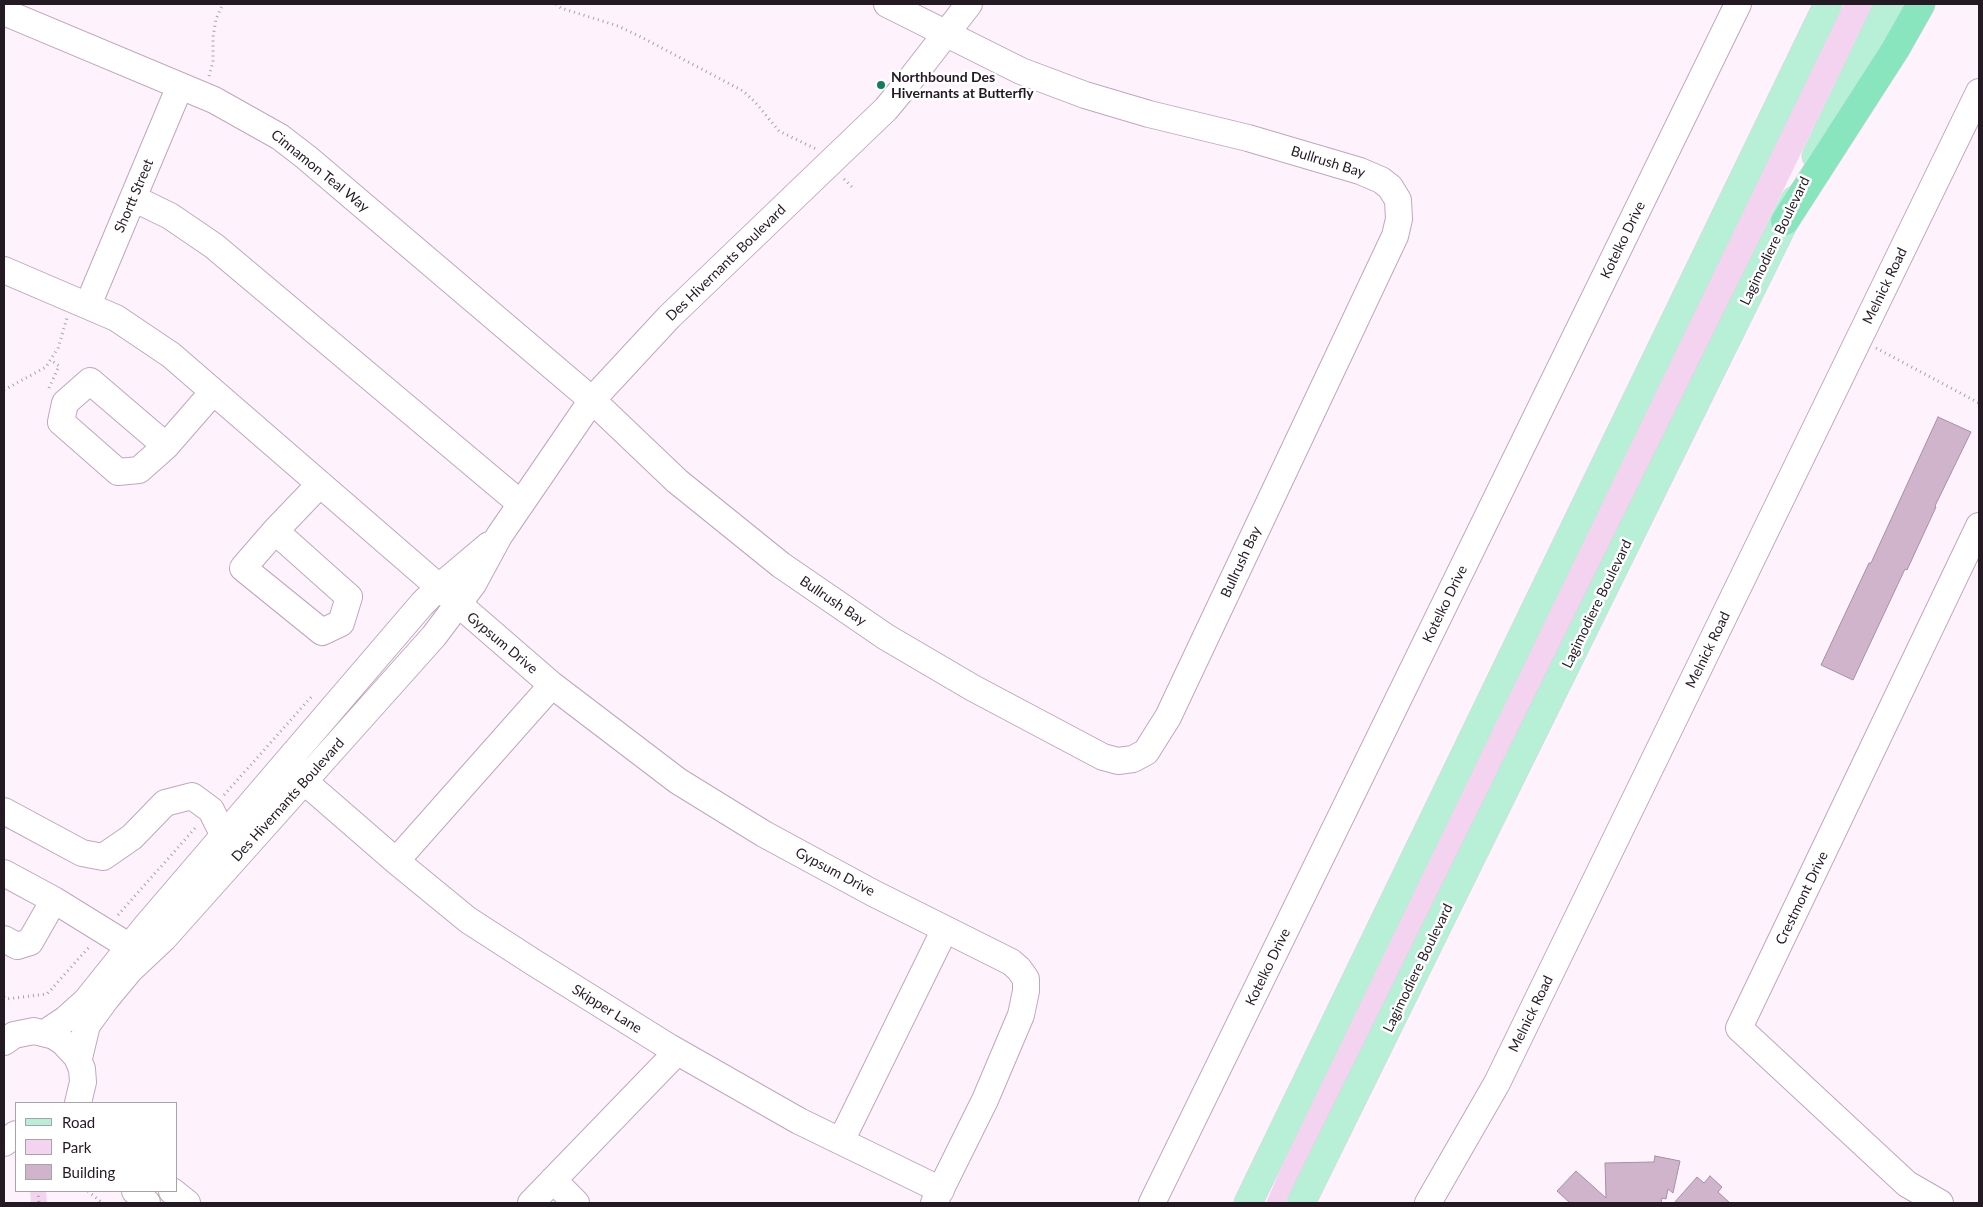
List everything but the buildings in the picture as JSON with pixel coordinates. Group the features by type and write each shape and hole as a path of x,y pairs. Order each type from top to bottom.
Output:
{"highway":[{"path":"1785,221 1895,50 1921,4"}],"main road":[{"path":"1248,1203 1828,4"},
{"name":"Lagimodiere Boulevard","path":"1301,1203 1785,221 1889,4"}],"street":[{"name":"Bullrush Bay","path":"592,400 677,481 781,565 886,637 973,688 1103,757 1118,761 1133,759 1146,752 1168,717 1395,236 1399,219 1398,200 1390,187 1360,171 1248,138 1149,114 1085,95 1021,71 887,4"},
{"name":"Des Hivernants Boulevard","path":"77,1057 79,1058 87,1026 130,970 164,938 417,656 457,605 473,584 499,536 592,400 669,317 886,109 969,4"},
{"name":"Kotelko Drive","path":"1152,1203 1738,4"},
{"name":"Cinnamon Teal Way","path":"4,12 192,90 250,119 280,137 592,400"},
{"name":"Shortt Street","path":"80,302 133,198 192,90"},
{"name":"Melnick Road","path":"1428,1203 1497,1083 1979,92"},
{"path":"133,198 170,216 214,246 521,504"},
{"path":"4,270 116,318 171,355 457,605"},
{"path":"166,446 213,392"},
{"path":"275,531 320,484"},
{"name":"Crestmont Drive","path":"1940,1203 1907,1184 1739,1028 1979,526"},
{"name":"Des Hivernants Boulevard","path":"45,1033 86,1001 224,836 438,588 499,536"},
{"name":"Gypsum Drive","path":"457,605 552,685 678,781 756,829 873,893 1011,962 1020,969 1026,979 1026,991 1021,1015 985,1100 938,1196"},
{"path":"396,861 552,685"},
{"name":"Skipper Lane","path":"304,782 468,920 677,1052 938,1196"},
{"path":"4,811 82,853 104,857 132,837 165,803 192,796 211,810 224,836"},
{"path":"4,873 54,900 130,947"},
{"path":"4,939 17,946 30,942 54,900"},
{"path":"841,1141 945,929"},
{"path":"7,1036 24,1032 45,1033 63,1042 77,1057 82,1069 81,1100"},
{"path":"531,1203 677,1052"},
{"path":"4,1120 15,1126"},
{"path":"4,1143 15,1135"},
{"path":"553,1180 576,1203"},
{"path":"136,1192 147,1203"},
{"path":"173,1192 187,1203"}],"path":[{"path":"192,90 213,62 213,37 216,18 223,4"},
{"path":"556,4 562,8 618,26 743,91 756,102 779,131 816,149 830,164"},
{"path":"4,390 46,367 58,348 80,302"},
{"path":"1859,339 1979,403"},
{"path":"46,392 59,366 51,360"},
{"path":"89,1192 102,1203"}],"green space":[{"path":"1844,4 1873,4 1554,665 1285,1203 1266,1203 1281,1168"},
{"path":"30,1192 46,1192 47,1203 31,1203"}],"place":[{"name":"Northbound Des Hivernants at Butterfly","path":"881,85"}]}
